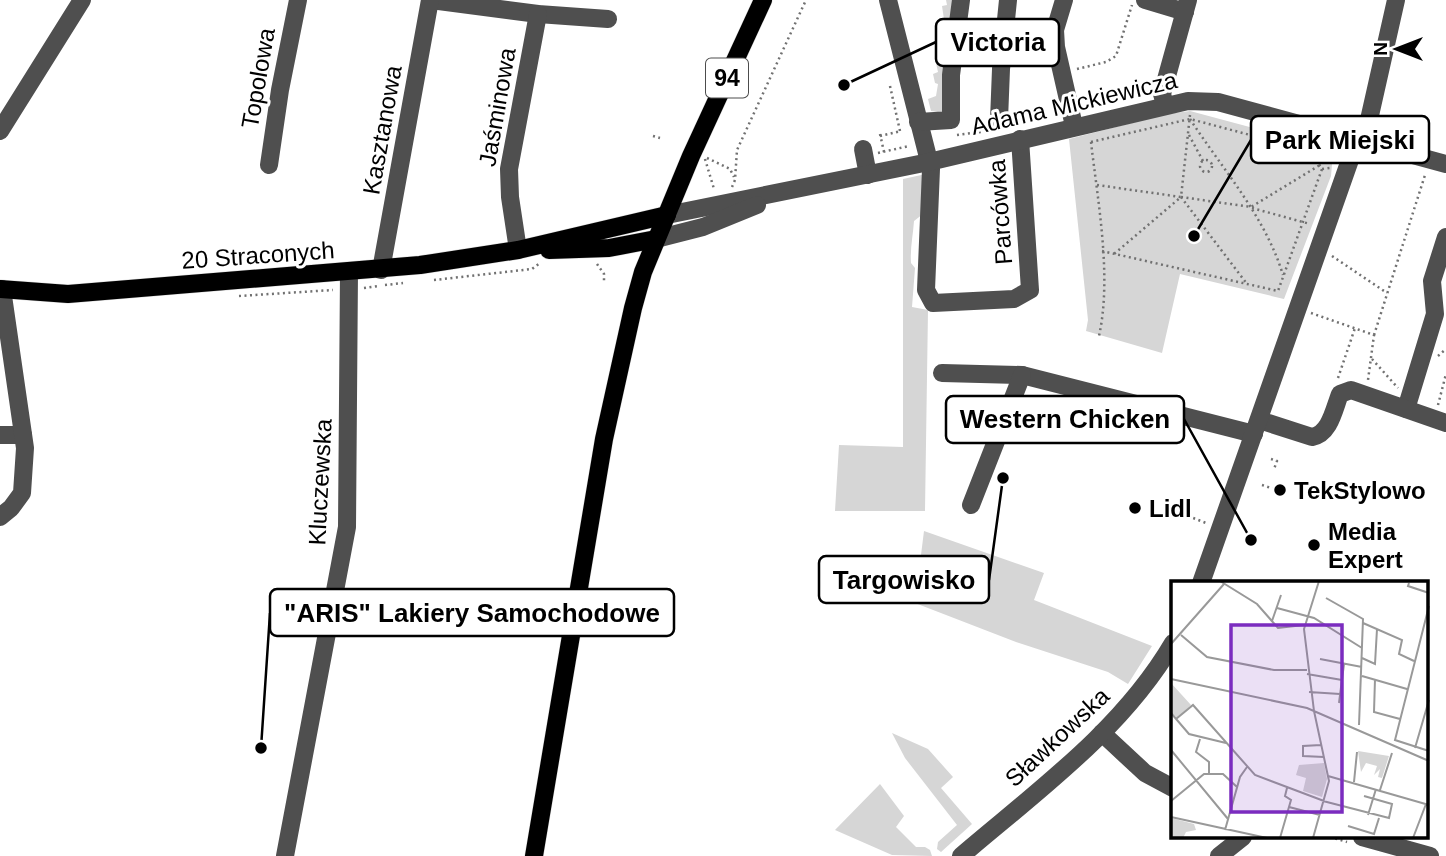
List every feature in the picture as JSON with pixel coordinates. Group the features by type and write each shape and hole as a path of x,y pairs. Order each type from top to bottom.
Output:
{"main road":[{"name":"94","path":"534,856 604,439 633,308 656,239 763,0"},
{"name":"20 Straconych","path":"1,289 68,294 381,270 471,259 518,250 667,215"},
{"path":"629,245 638,222"},
{"name":"20 Straconych","path":"518,250 582,250 656,239"}],"street":[{"path":"0,131 82,0"},
{"name":"Topolowa","path":"268,165 279,90 298,0"},
{"path":"431,0 538,14 608,19"},
{"name":"Kasztanowa","path":"381,270 431,0"},
{"path":"577,16 590,0"},
{"path":"888,0 929,162"},
{"path":"918,122 951,120 951,75 961,0"},
{"path":"997,125 1008,0"},
{"path":"1064,0 1055,30 1056,47 1074,126"},
{"path":"1145,0 1186,6 1162,94 1165,105"},
{"path":"1201,581 1361,141 1395,0"},
{"name":"Jaśminowa","path":"518,250 509,170 538,14"},
{"name":"Adama Mickiewicza","path":"667,215 929,162 1188,101 1218,102 1446,164"},
{"name":"Parcówka","path":"929,162 931,169 926,290 933,303 1014,299 1030,290 1020,139"},
{"path":"864,153 868,175"},
{"name":"Adama Mickiewicza","path":"656,239 703,227 792,191"},
{"path":"1406,402 1436,314 1432,281 1446,237"},
{"name":"Kluczewska","path":"285,856 347,527 349,272"},
{"path":"0,517 22,493 25,448 1,289"},
{"path":"942,373 1022,375 1312,437 1325,432 1340,394 1351,390 1406,402 1446,423"},
{"path":"971,505 1022,375"},
{"path":"0,435 23,435"},
{"name":"Sławkowska","path":"961,856 1102,733 1137,696 1171,646"},
{"path":"1102,733 1144,774 1171,787"},
{"path":"1219,856 1242,838"},
{"path":"1368,838 1430,856"}],"path":[{"path":"698,154 730,169 735,180 737,150 806,0"},
{"path":"1070,71 1106,62 1116,56 1133,0"},
{"path":"884,152 880,135 899,132 890,86"},
{"path":"1114,254 1181,197 1191,109"},
{"path":"1190,119 1251,207 1283,276"},
{"path":"1099,336 1104,313 1102,251 1091,142 1190,119 1318,153"},
{"path":"950,137 997,125"},
{"path":"1189,135 1203,161"},
{"path":"653,136 660,138"},
{"path":"864,153 884,152 923,143"},
{"path":"1321,144 1316,159 1321,167"},
{"path":"705,157 715,185 714,190"},
{"path":"1251,207 1321,167 1337,167"},
{"path":"1102,251 1278,291 1321,167"},
{"path":"1367,389 1374,335 1419,202 1425,176"},
{"path":"1096,184 1251,207 1313,225"},
{"path":"1181,197 1247,284"},
{"path":"1328,254 1387,293"},
{"path":"1308,312 1374,335"},
{"path":"1371,358 1406,402"},
{"path":"1438,405 1446,374"},
{"path":"1268,467 1274,469 1277,461 1271,459"},
{"path":"1262,485 1274,489"},
{"path":"1183,514 1207,524"}],"shaded area":[{"path":"946,0 956,0 945,113 931,111 928,99 936,96 938,84 935,83 933,74 938,72 936,63 941,62 938,39 943,38 940,28 945,26 942,6 947,5"},
{"path":"1190,111 1317,145 1333,153 1331,176 1284,299 1180,274 1162,353 1086,331 1088,320 1069,139 1167,114"},
{"path":"926,174 923,214 914,221 911,258 915,268 912,307 928,310 925,511 835,511 839,445 903,447 903,179"},
{"path":"924,531 1044,573 1034,600 1152,646 1128,684 1108,672 1016,642 915,603"},
{"path":"892,733 928,749 953,777 941,788 972,824 941,852 937,849 938,842 957,825 905,758"},
{"path":"880,784 904,816 896,827 916,847 930,850 932,856 892,855 835,830"}],"place":[{"name":"Victoria","path":"844,85"},
{"name":"Park Miejski","path":"1194,236"},
{"name":"Targowisko","path":"1003,478"},
{"name":"TekStylowo","path":"1280,490"},
{"name":"Lidl","path":"1135,508"},
{"name":"Western Chicken","path":"1251,540"},
{"name":"Media Expert","path":"1314,545"},
{"name":"\"ARIS\" Lakiery Samochodowe","path":"261,748"}]}
